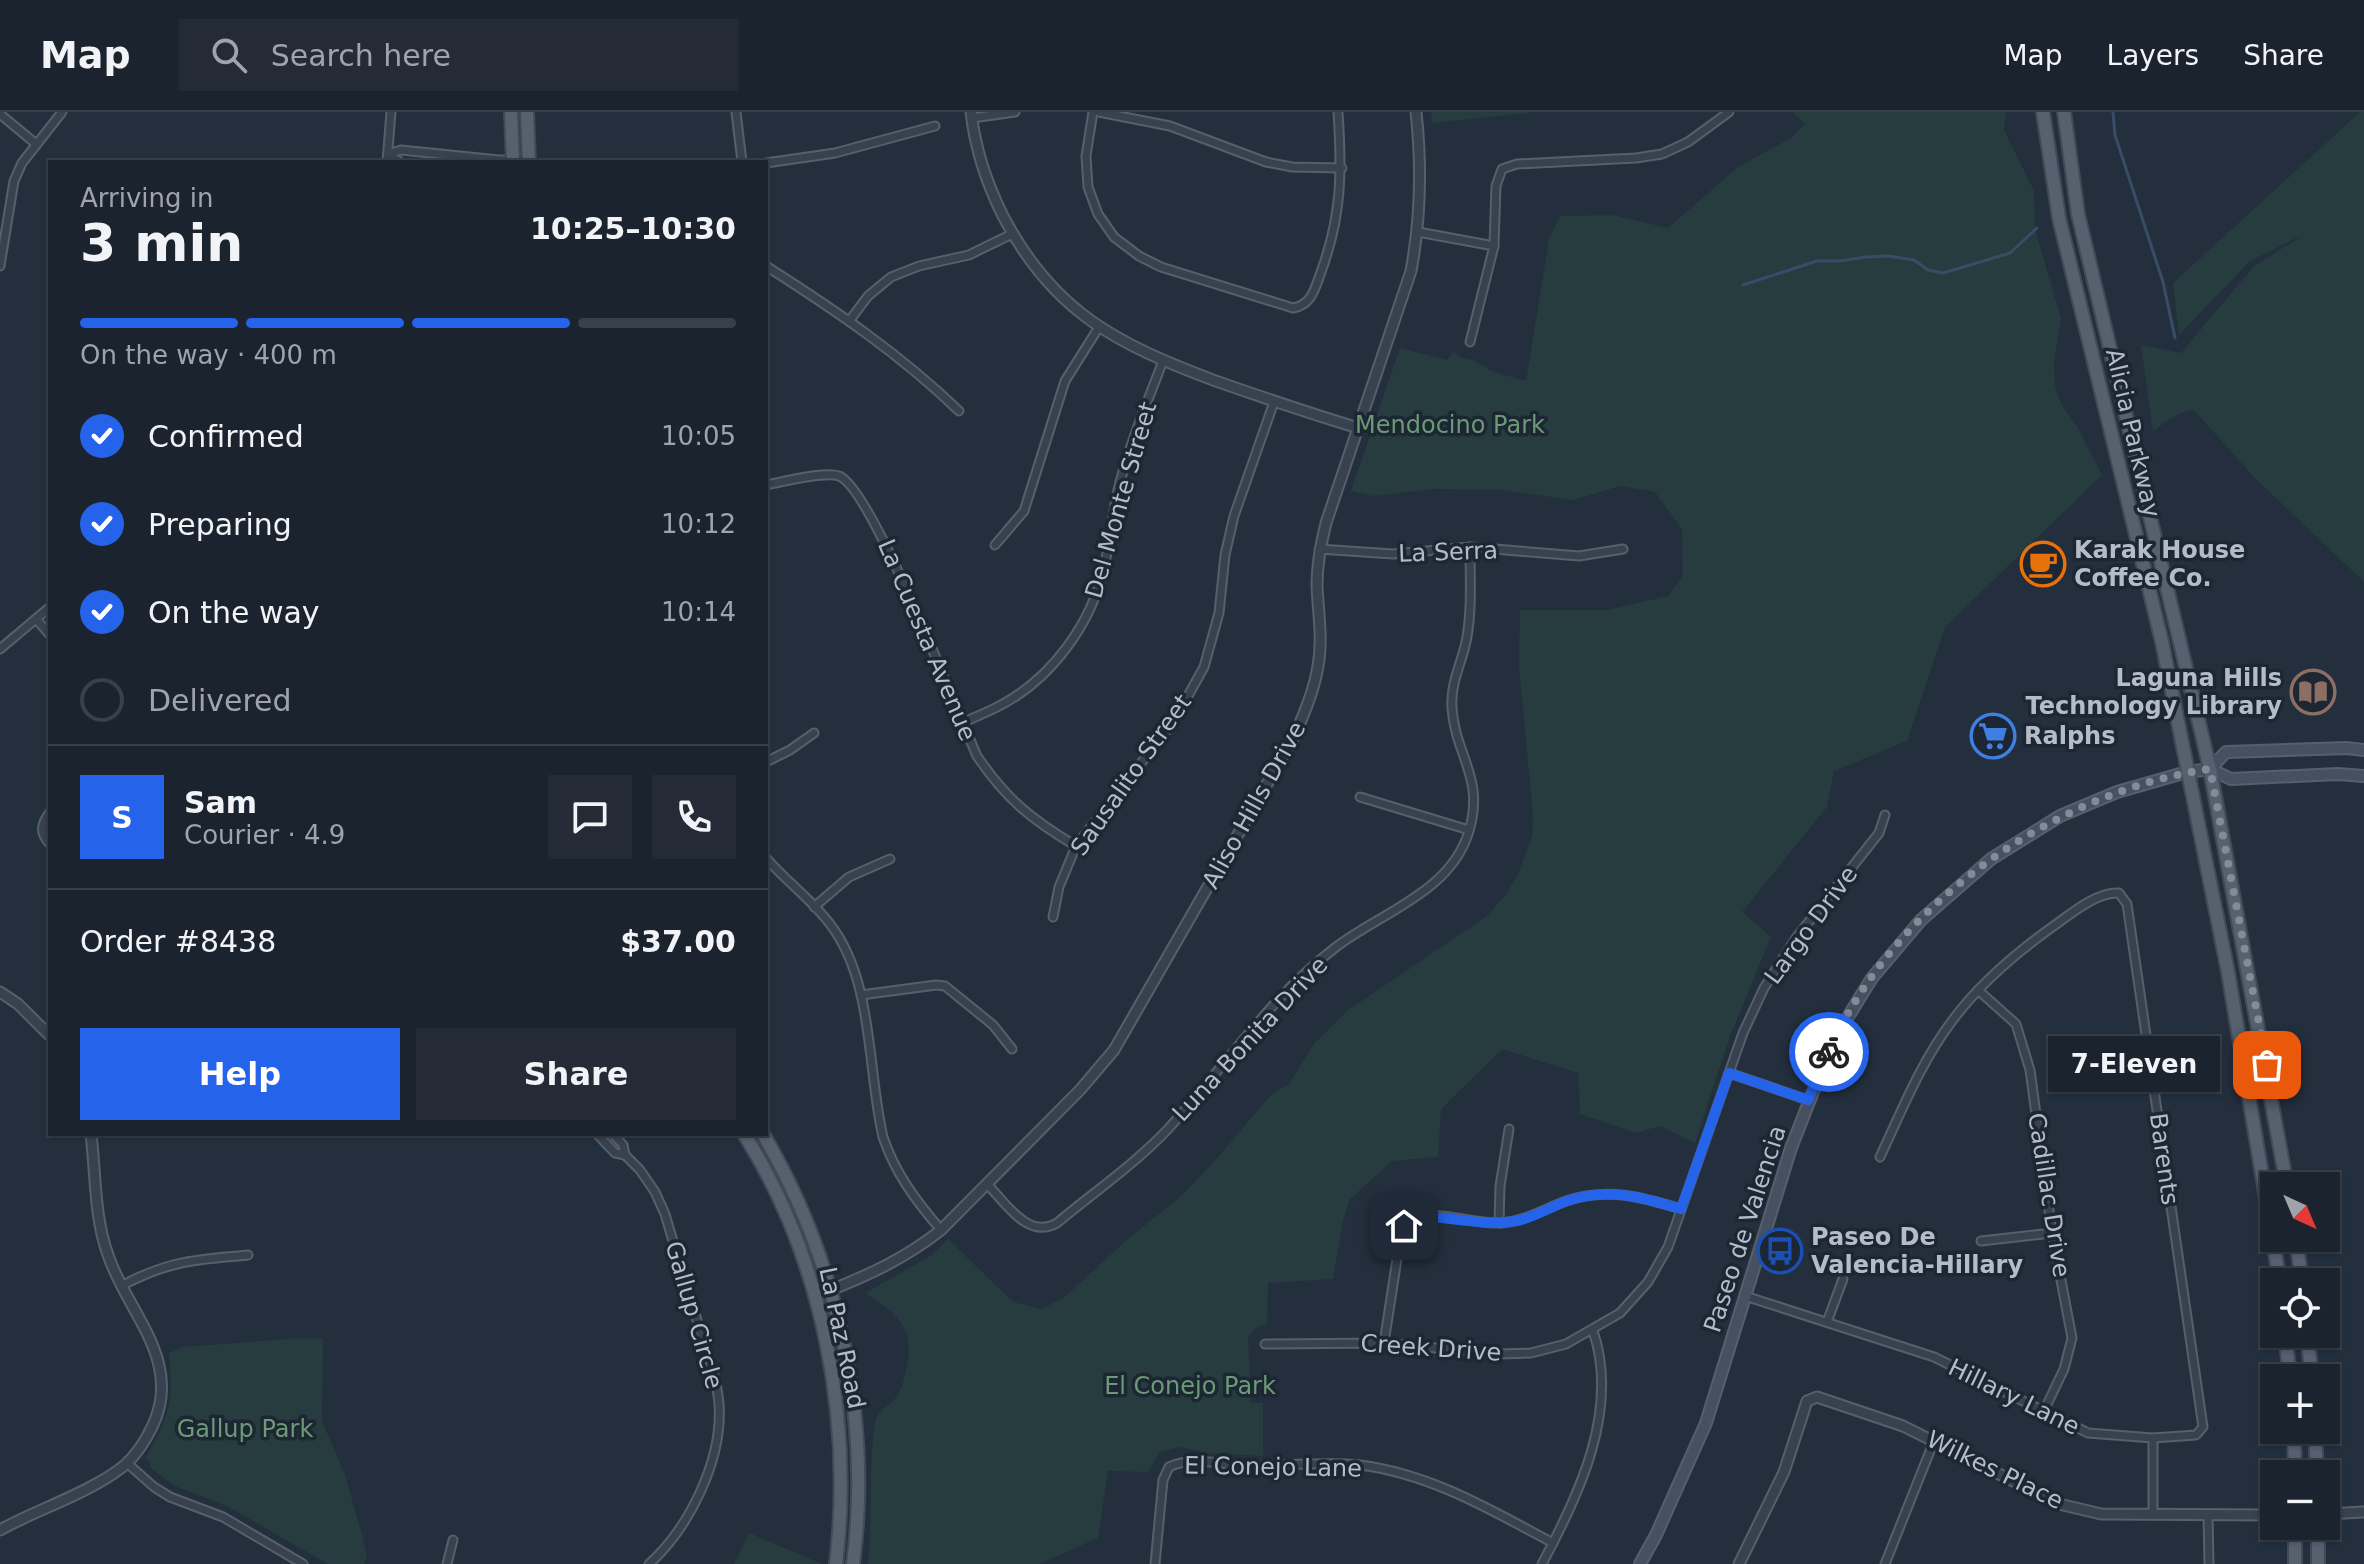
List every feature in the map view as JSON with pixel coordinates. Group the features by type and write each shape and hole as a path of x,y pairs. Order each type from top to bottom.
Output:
{"main road":[{"path":"511,112 512,160"},
{"path":"527,112 529,160"},
{"name":"Alicia Parkway","path":"2043,112 2059,218 2162,642 2245,1067 2278,1268"},
{"name":"Alicia Parkway","path":"2064,112 2078,214 2210,769 2285,1172"},
{"path":"2139,554 2158,548"},
{"name":"Paseo de Valencia","path":"2210,769 2226,752 2364,750"},
{"name":"Paseo de Valencia","path":"1640,1564 1706,1423 1808,1100 1833,1041 1872,978 1921,920 1991,859 2060,816 2117,792 2187,772 2210,769 2231,779 2338,774 2364,776"},
{"path":"2245,1067 2267,1065"},
{"name":"La Paz Road","path":"745,1136 779,1200 815,1297 826,1347 838,1423 841,1500 836,1564"},
{"name":"La Paz Road","path":"764,1136 800,1209 831,1290 847,1363 857,1445 857,1522 853,1564"},
{"path":"2295,1540 2295,1564"},
{"path":"2318,1540 2318,1564"}],"street":[{"path":"0,266 14,181 22,163 62,112"},
{"path":"387,158 391,112"},
{"path":"736,112 742,160"},
{"path":"1015,112 972,115 981,165 1012,234 1052,288 1073,308 1133,348 1163,361 1274,402 1358,428"},
{"path":"1093,112 1086,156 1088,187 1098,214 1114,237 1139,256 1161,267 1285,307 1302,307 1313,296 1331,244 1339,208 1342,168 1338,112"},
{"path":"1099,112 1170,126 1266,162 1292,167 1342,168"},
{"name":"Aliso Hills Drive","path":"815,1297 886,1267 941,1230 1080,1090 1114,1050 1294,737 1309,703 1319,665 1319,549 1411,271 1422,190 1416,112"},
{"path":"1470,342 1494,246 1498,178 1502,169 1509,165 1662,154 1688,142 1729,112"},
{"path":"0,114 36,144"},
{"path":"768,163 835,153 935,126"},
{"path":"387,158 401,150 502,160"},
{"path":"1418,232 1494,246"},
{"path":"850,320 868,296 891,277 919,266 969,255 1012,234"},
{"path":"768,267 850,320 959,411"},
{"path":"995,545 1024,511 1065,381 1099,327"},
{"name":"Del Monte Street","path":"962,723 1003,704 1042,676 1071,642 1091,607 1104,569 1117,496 1132,439 1163,361"},
{"name":"Sausalito Street","path":"1053,917 1059,887 1076,846 1174,721 1204,667 1219,613 1225,555 1234,516 1274,402"},
{"name":"La Cuesta Avenue","path":"768,485 832,475 848,481 888,546 977,756 1015,804 1038,823 1076,846"},
{"name":"La Serra","path":"1319,549 1393,554 1470,547 1579,556 1623,549"},
{"name":"Luna Bonita Drive","path":"987,1184 1029,1226 1042,1229 1057,1223 1167,1130 1262,1019 1333,949 1371,922 1426,890 1446,873 1461,852 1475,798 1452,708 1454,679 1466,642 1470,616 1470,547"},
{"path":"0,649 48,609"},
{"path":"36,619 48,633"},
{"path":"768,761 814,733"},
{"path":"1360,797 1469,830"},
{"name":"Largo Drive","path":"1593,1331 1620,1313 1648,1282 1668,1247 1743,1033 1764,988 1796,938 1879,833 1885,815"},
{"path":"48,816 42,833 48,841"},
{"path":"814,907 849,877 890,859"},
{"path":"768,860 830,925 847,950 861,995 876,1109 886,1148 902,1181 941,1230"},
{"name":"Barents","path":"1978,990 2023,948 2106,893 2119,893 2127,904 2203,1427"},
{"path":"861,995 945,986 993,1025 1012,1049"},
{"path":"1880,1157 1920,1071 1952,1021 1978,990"},
{"name":"Cadillac Drive","path":"1978,990 2016,1024 2030,1070 2052,1233 2072,1338 2064,1369 2043,1413"},
{"path":"0,992 18,1004 48,1034"},
{"path":"1729,1073 1808,1100"},
{"path":"1499,1223 1500,1186 1509,1129"},
{"path":"0,1530 113,1474 127,1463 144,1441 157,1416 161,1375 157,1353 108,1257 101,1231 91,1136"},
{"name":"Gallup Circle","path":"599,1136 615,1153 625,1155 640,1170 665,1214 715,1377 719,1406 717,1438 696,1500 667,1548 649,1564"},
{"name":"Gallup Circle","path":"615,1136 623,1145 625,1155"},
{"path":"1384,1343 1401,1233 1409,1219 1418,1216 1499,1223 1521,1220 1591,1194 1620,1193 1681,1209"},
{"path":"1981,1241 2052,1233"},
{"path":"121,1286 170,1264 248,1255"},
{"path":"1827,1322 1843,1279"},
{"name":"Hillary Lane","path":"1745,1296 1934,1357 2088,1433 2153,1438 2196,1435 2203,1427"},
{"path":"1542,1564 1585,1467 1596,1433 1602,1400 1593,1331"},
{"name":"Creek Drive","path":"1265,1344 1384,1343 1498,1354 1531,1353 1566,1344 1593,1331"},
{"name":"Wilkes Place","path":"1739,1564 1784,1472 1807,1401 1817,1397 1903,1426 2059,1504 2101,1514 2260,1515"},
{"path":"2153,1438 2153,1515"},
{"path":"1885,1564 1934,1441"},
{"name":"El Conejo Lane","path":"1155,1564 1163,1480 1169,1467 1185,1462 1273,1466 1359,1465 1390,1471 1459,1493 1553,1543"},
{"path":"127,1463 170,1497 223,1517 303,1564"},
{"path":"2340,1513 2364,1512"},
{"path":"2208,1515 2209,1564"},
{"path":"447,1564 453,1540"}],"green space":[{"path":"1431,112 1535,112 1432,123"},
{"path":"1792,112 2006,112 2004,130 2034,191 2035,230 2061,318 2054,362 2055,385 2061,404 2078,428 2102,475 1945,627 1907,741 1834,771 1827,807 1742,912 1771,937 1730,1036 1695,1143 1660,1126 1636,1133 1580,1114 1578,1073 1502,1049 1441,1109 1438,1157 1392,1161 1349,1200 1333,1279 1268,1283 1267,1324 1257,1327 1248,1337 1251,1403 1263,1403 1263,1456 1207,1453 1180,1447 1160,1452 1148,1472 1108,1471 1098,1538 1039,1564 868,1564 875,1423 878,1415 900,1392 909,1352 905,1330 900,1322 865,1293 932,1255 948,1239 1013,1302 1042,1309 1066,1296 1122,1244 1181,1196 1271,1095 1289,1084 1314,1044 1348,1010 1486,917 1505,896 1518,874 1532,836 1533,816 1519,665 1520,610 1607,610 1668,596 1683,575 1682,529 1655,492 1620,486 1573,500 1503,490 1435,489 1373,496 1351,491 1400,348 1447,360 1454,352 1491,371 1526,381 1549,239 1560,216 1613,215 1668,228 1738,167 1793,137 1805,123"},
{"path":"2360,112 2364,112 2364,582 2254,477 2194,410 2177,415 2153,432 2141,345 2181,353 2254,266 2305,234 2250,261 2179,335 2173,283"},
{"name":"Gallup Park","path":"323,1339 322,1421 345,1475 367,1557 364,1564 328,1564 229,1507 175,1486 151,1468 149,1459 145,1459 168,1408 171,1384 169,1353 183,1347"},
{"path":"749,1533 822,1564 734,1564"}],"waterway":[{"path":"2113,112 2115,135 2163,282 2175,338"},
{"path":"1743,285 1817,261 1866,257 1914,260 1928,270 1943,273 2010,253 2037,228"}],"way so far":[{"path":"1829,1052 1851,1009 1892,952 1921,920 1991,859 2060,816 2117,792 2187,772 2210,769 2267,1065"}],"place":[{"name":"Karak House Coffee Co.","path":"2043,564"},
{"name":"Laguna Hills Technology Library","path":"2313,692"},
{"name":"Ralphs","path":"1993,736"},
{"name":"7-Eleven","path":"2267,1065"},
{"name":"Paseo De Valencia-Hillary","path":"1780,1251"}],"route":[{"path":"1404,1226 1409,1219 1418,1216 1499,1223 1521,1220 1591,1194 1620,1193 1681,1209 1729,1073 1808,1100 1829,1052"}],"park label":[{"name":"Mendocino Park","path":"1450,425"},
{"name":"El Conejo Park","path":"1190,1386"}]}
